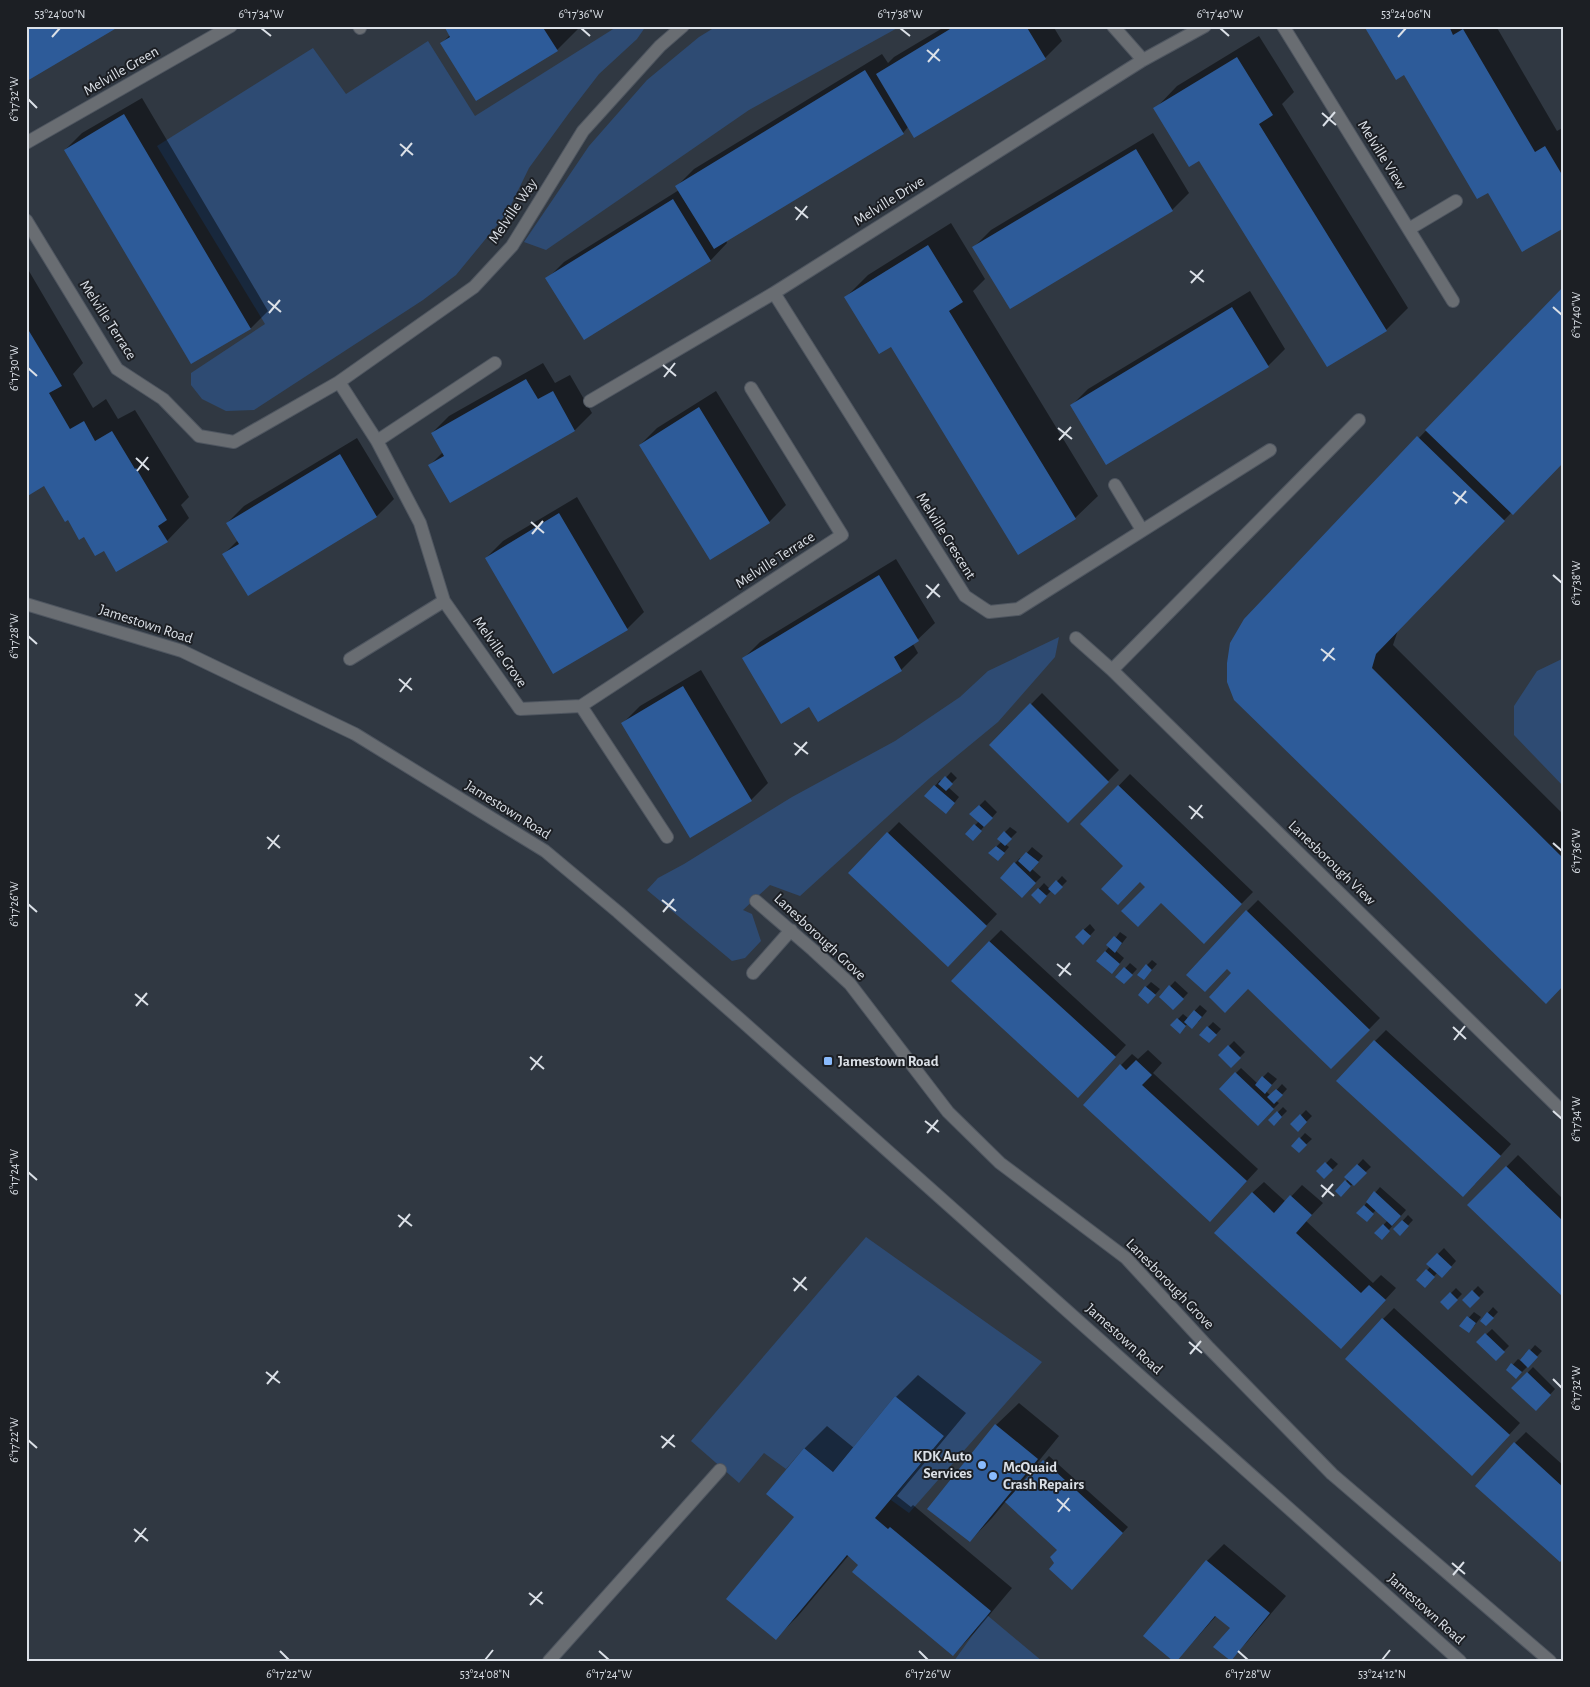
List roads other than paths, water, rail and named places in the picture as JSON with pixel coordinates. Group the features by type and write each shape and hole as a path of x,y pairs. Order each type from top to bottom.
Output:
{"street":[{"name":"Melville Green","path":"26,143 231,26"},
{"name":"Melville Way","path":"339,382 474,287 512,246 583,131 660,46 683,26"},
{"path":"1113,26 1143,60"},
{"name":"Melville Drive","path":"590,401 774,293 1143,60 1205,26"},
{"name":"Melville View","path":"1283,26 1453,301"},
{"path":"1408,229 1456,201"},
{"name":"Melville Terrace","path":"26,220 117,369 163,399 199,436 234,442 339,382"},
{"name":"Melville Crescent","path":"774,293 965,596 989,612 1018,609 1270,450"},
{"path":"377,441 495,363"},
{"name":"Melville Grove","path":"339,382 377,441 420,523 444,601 520,708 581,706"},
{"name":"Melville Terrace","path":"581,706 842,535 751,388"},
{"path":"1112,670 1359,420"},
{"path":"1115,485 1142,530"},
{"path":"350,659 444,601"},
{"name":"Jamestown Road","path":"26,604 182,651 355,734 545,852 618,912 750,1028 1460,1661"},
{"name":"Lanesborough View","path":"1076,638 1112,670 1564,1113"},
{"path":"581,706 667,837"},
{"name":"Lanesborough Grove","path":"756,901 850,984 948,1112 1000,1164 1126,1258 1209,1348 1332,1474 1485,1603 1550,1661"},
{"path":"753,973 790,930"},
{"path":"549,1661 720,1470"}],"place":[{"name":"Jamestown Road","path":"828,1061"},
{"name":"KDK Auto Services","path":"982,1465"},
{"name":"McQuaid Crash Repairs","path":"993,1476"}]}
